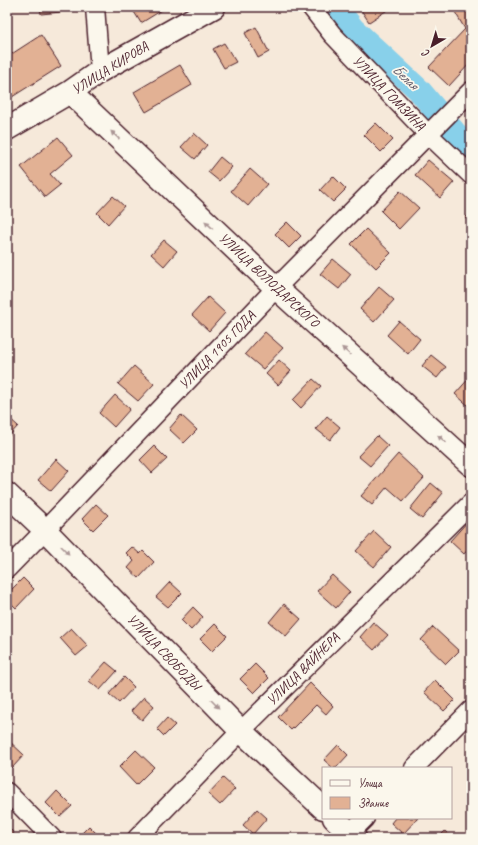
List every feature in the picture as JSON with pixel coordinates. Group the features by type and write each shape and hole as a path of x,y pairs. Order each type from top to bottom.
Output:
{"main road":[{"name":"УЛИЦА КИРОВА","path":"7,129 70,92 100,71 214,7"},
{"name":"УЛИЦА ВОЛОДАРСКОГО","path":"70,92 276,288 471,465"},
{"name":"УЛИЦА СВОБОДЫ","path":"7,494 45,530 241,731 322,807"},
{"path":"335,819 353,832"}],"street":[{"path":"95,7 100,71"},
{"name":"УЛИЦА ГОМЗИНА","path":"311,7 332,34 428,134 471,175"},
{"name":"УЛИЦА 1905 ГОДА","path":"7,568 276,288 471,91"},
{"name":"УЛИЦА ВАЙНЕРА","path":"137,838 241,731 471,502"},
{"path":"415,767 471,710"},
{"path":"7,792 52,838"}],"building":[{"path":"40,7 60,7 61,12 41,14"},
{"path":"131,7 167,7 141,23"},
{"path":"359,7 392,7 369,22"},
{"path":"452,7 471,7 471,62 449,86 429,67 465,29"},
{"path":"256,27 269,52 258,58 245,33"},
{"path":"41,35 61,66 12,97 7,90 7,57"},
{"path":"224,43 236,62 224,68 213,49"},
{"path":"180,65 192,85 146,112 134,92"},
{"path":"376,123 393,140 381,152 364,135"},
{"path":"194,133 207,145 195,159 181,147"},
{"path":"58,137 73,155 50,174 60,185 45,197 21,167"},
{"path":"220,157 232,167 219,181 208,172"},
{"path":"428,160 454,182 440,198 415,175"},
{"path":"250,169 267,184 248,206 231,191"},
{"path":"333,176 346,189 333,202 320,190"},
{"path":"400,191 419,208 399,229 381,211"},
{"path":"113,196 124,206 108,224 97,213"},
{"path":"471,212 471,224 465,218"},
{"path":"287,222 301,236 289,248 275,234"},
{"path":"366,229 391,253 376,268 351,244"},
{"path":"164,240 177,251 164,266 151,254"},
{"path":"333,259 351,274 339,289 320,274"},
{"path":"379,287 394,300 374,322 360,309"},
{"path":"208,297 225,313 209,331 192,315"},
{"path":"399,321 420,339 408,354 387,335"},
{"path":"265,332 283,348 263,369 245,354"},
{"path":"431,355 446,367 437,378 422,366"},
{"path":"279,360 291,371 278,385 266,374"},
{"path":"134,366 154,384 138,401 118,384"},
{"path":"471,376 471,408 455,394"},
{"path":"313,379 321,386 301,408 293,400"},
{"path":"115,395 130,409 114,427 99,413"},
{"path":"181,415 197,430 184,443 169,429"},
{"path":"7,416 18,426 7,438"},
{"path":"327,416 340,427 330,440 316,429"},
{"path":"377,436 388,446 370,466 358,456"},
{"path":"154,446 167,459 152,473 140,460"},
{"path":"398,454 424,478 403,501 387,487 372,505 361,496"},
{"path":"56,459 69,471 51,491 38,480"},
{"path":"431,483 443,493 422,519 410,509"},
{"path":"96,504 108,515 93,530 82,519"},
{"path":"469,520 471,522 471,546 464,554 450,541"},
{"path":"374,531 391,547 374,567 356,551"},
{"path":"132,547 140,554 143,551 154,562 139,578 128,568 134,561 126,553"},
{"path":"332,575 350,592 336,608 317,591"},
{"path":"23,578 34,589 16,608 7,599 7,594"},
{"path":"170,582 182,593 168,607 156,597"},
{"path":"284,604 301,619 286,636 269,622"},
{"path":"193,607 203,617 191,630 181,620"},
{"path":"373,622 388,635 374,650 360,637"},
{"path":"215,624 227,636 212,651 200,639"},
{"path":"433,627 459,651 446,664 421,640"},
{"path":"71,628 88,646 76,656 60,638"},
{"path":"106,662 117,671 100,690 89,681"},
{"path":"255,664 269,678 254,693 240,679"},
{"path":"124,677 134,687 119,703 109,694"},
{"path":"435,680 455,700 444,711 424,692"},
{"path":"310,683 333,706 326,714 316,705 291,730 278,717"},
{"path":"144,697 154,706 142,720 131,711"},
{"path":"167,718 175,725 164,736 157,729"},
{"path":"7,739 24,755 12,768 7,763"},
{"path":"338,745 348,755 337,767 332,767 324,760"},
{"path":"136,750 154,767 136,785 119,767"},
{"path":"223,778 235,789 220,805 208,794"},
{"path":"57,791 72,806 60,817 46,803"},
{"path":"257,809 267,818 253,834 243,825"},
{"path":"394,819 417,819 403,834 391,823"},
{"path":"7,826 14,833 10,838 7,838"},
{"path":"89,826 101,838 80,838 79,836"},
{"path":"445,831 452,838 438,838"}],"waterway":[{"name":"Белая","path":"336,7 353,29 419,90 471,150"}]}
